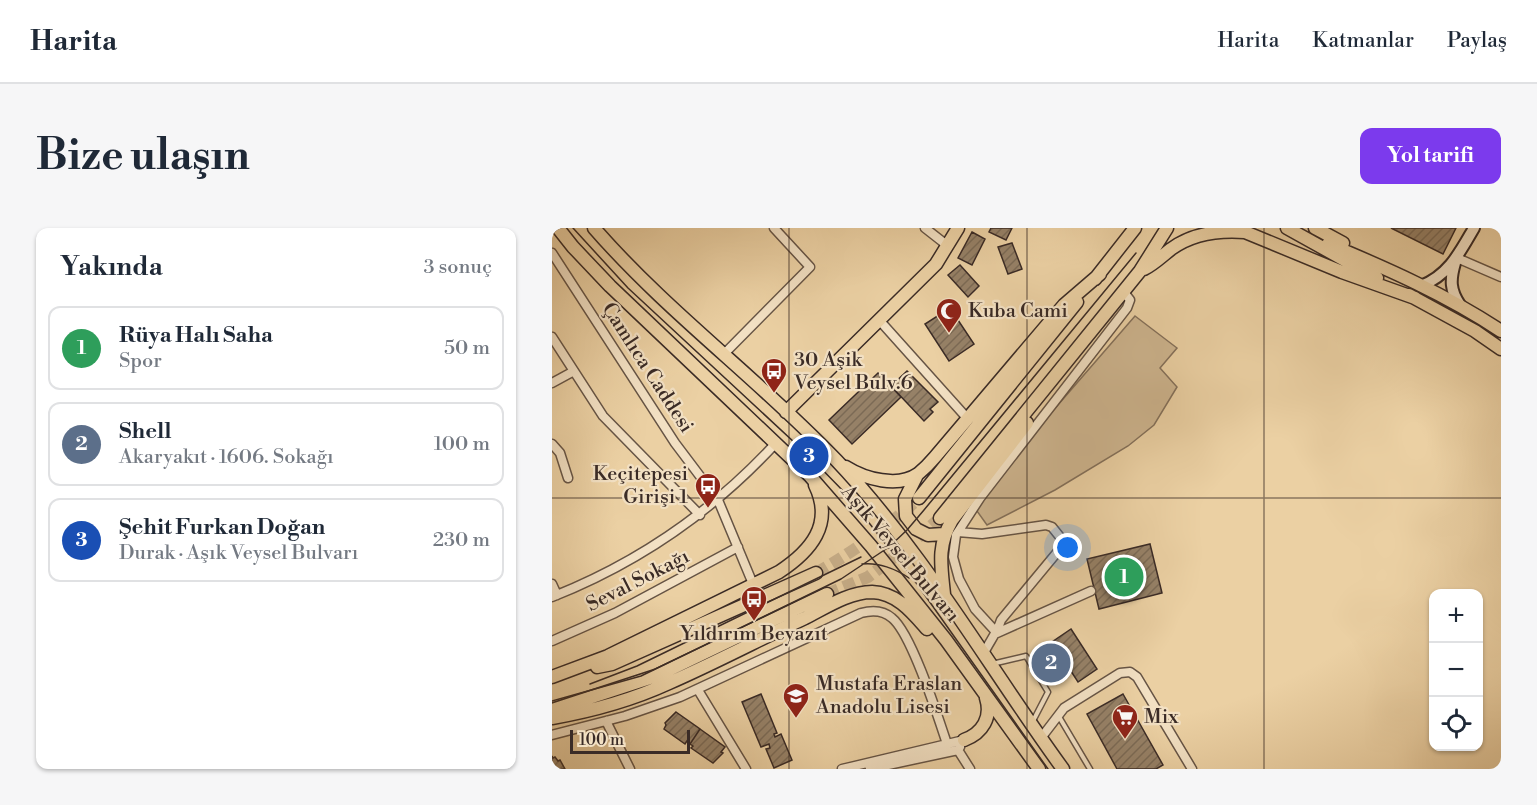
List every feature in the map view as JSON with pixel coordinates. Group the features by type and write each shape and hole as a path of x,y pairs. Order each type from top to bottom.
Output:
{"main road":[{"name":"Aşık Veysel Bulvarı","path":"558,228 610,286 810,476 871,546 946,640 1037,769"},
{"name":"Aşık Veysel Bulvarı","path":"594,228 628,266 837,461 894,526 1063,769"},
{"path":"786,412 936,264 958,228"},
{"path":"940,518 1140,271 1167,228"},
{"path":"1287,228 1369,261 1421,286 1460,305 1501,331"},
{"path":"1287,228 1475,331 1501,349"},
{"path":"1315,228 1350,247 1369,261"},
{"path":"1140,271 1185,241 1225,229 1245,232 1342,272 1415,298"},
{"path":"919,498 1132,232"},
{"path":"944,534 928,535 916,529 906,516 905,499 917,475 935,458 1064,305 1100,274"},
{"path":"944,595 940,554 944,534 952,520 1099,329 1121,294"},
{"path":"837,461 858,475 879,480 901,480 917,475"},
{"path":"552,677 608,656 779,572 799,559 817,536 822,515 819,495 810,476"},
{"path":"552,677 612,664 816,573"},
{"path":"552,718 624,700 668,684 860,593 881,593 899,601 932,633 946,640"},
{"path":"552,710 656,676 827,594"},
{"path":"961,745 978,733 984,725 988,714 986,696"}],"street":[{"path":"723,355 810,267 774,228"},
{"path":"925,228 948,246"},
{"path":"1421,286 1443,275 1457,258 1474,228"},
{"name":"Çamlıca Caddesi","path":"552,253 675,443 718,500 753,584"},
{"path":"1457,258 1501,277"},
{"path":"1457,258 1451,287 1460,305"},
{"path":"997,633 975,609 959,579 953,557 958,532 980,498 1123,314 1130,303 1128,295 1121,294"},
{"path":"880,321 968,418"},
{"path":"552,337 603,416 700,515"},
{"path":"552,383 574,371"},
{"path":"552,444 558,449 568,478"},
{"path":"552,584 555,596 653,546 700,515 776,444"},
{"path":"958,532 974,534 1046,525 1052,527 1062,540 1001,620 997,633"},
{"name":"Seval Sokağı","path":"552,641 615,613 738,547"},
{"path":"986,659 991,637 997,633 1091,591"},
{"path":"552,735 661,705 698,690 861,613 878,611 894,620 909,644 947,744"},
{"path":"1041,738 1064,708 1120,673 1130,672 1137,677 1192,769"},
{"path":"698,690 746,769"},
{"path":"606,721 630,769"},
{"path":"842,769 947,744 961,745"},
{"path":"961,745 969,769"},
{"path":"870,769 961,745"}],"lane":[{"path":"986,659 1026,656 1048,692 1032,725"},
{"path":"1058,715 1090,769"}],"shaded area":[{"path":"1135,316 1177,348 1160,368 1177,387 1154,425 1128,446 1055,490 987,525 972,504"}],"building":[{"path":"991,228 1012,228 1006,240 989,232"},
{"path":"1391,228 1456,228 1443,254"},
{"path":"972,232 985,239 972,265 958,258"},
{"path":"1012,243 1022,269 1008,274 998,247"},
{"path":"960,265 979,286 968,297 948,275"},
{"name":"Kuba Cami","path":"950,308 974,344 949,361 925,324"},
{"path":"907,371 938,402 930,409 933,412 924,421 891,386"},
{"path":"878,373 901,397 852,444 829,420"},
{"path":"1150,544 1162,593 1099,609 1087,559"},
{"path":"1071,629 1097,669 1078,682 1052,642"},
{"path":"1052,642 1070,670 1049,684 1031,656"},
{"path":"761,694 777,733 774,734 775,737 781,734 792,760 774,768 766,749 770,748 769,744 761,747 742,702"},
{"name":"Mix","path":"1123,694 1163,765 1156,769 1117,769 1087,714"},
{"path":"676,712 700,729 690,744 687,741 685,744 664,729 665,723"},
{"path":"700,729 725,747 721,752 723,753 713,763 691,748 693,746 690,744"},
{"path":"552,756 560,760 565,769 552,769"}],"tunnel":[{"path":"816,573 870,538 919,498"},
{"path":"827,594 868,577 940,518"}],"tram line":[{"path":"573,228 628,288 809,456 848,496 917,584 1048,769"},
{"path":"552,701 641,676 841,579 889,547 924,510 1136,253"},
{"path":"590,684 637,666 861,557"},
{"path":"862,564 887,567 909,578"}],"place":[{"name":"Kuba Cami","path":"949,334"},
{"name":"30 Aşik Veysel Bulv.6","path":"774,394"},
{"name":"Şehit Furkan Doğan","path":"809,456"},
{"name":"Keçitepesi Girişi 1","path":"708,509"},
{"name":"Rüya Halı Saha","path":"1124,577"},
{"name":"Yıldırım Beyazıt","path":"754,622"},
{"name":"Shell","path":"1051,663"},
{"name":"Mustafa Eraslan Anadolu Lisesi","path":"796,719"},
{"name":"Mix","path":"1125,740"}]}
